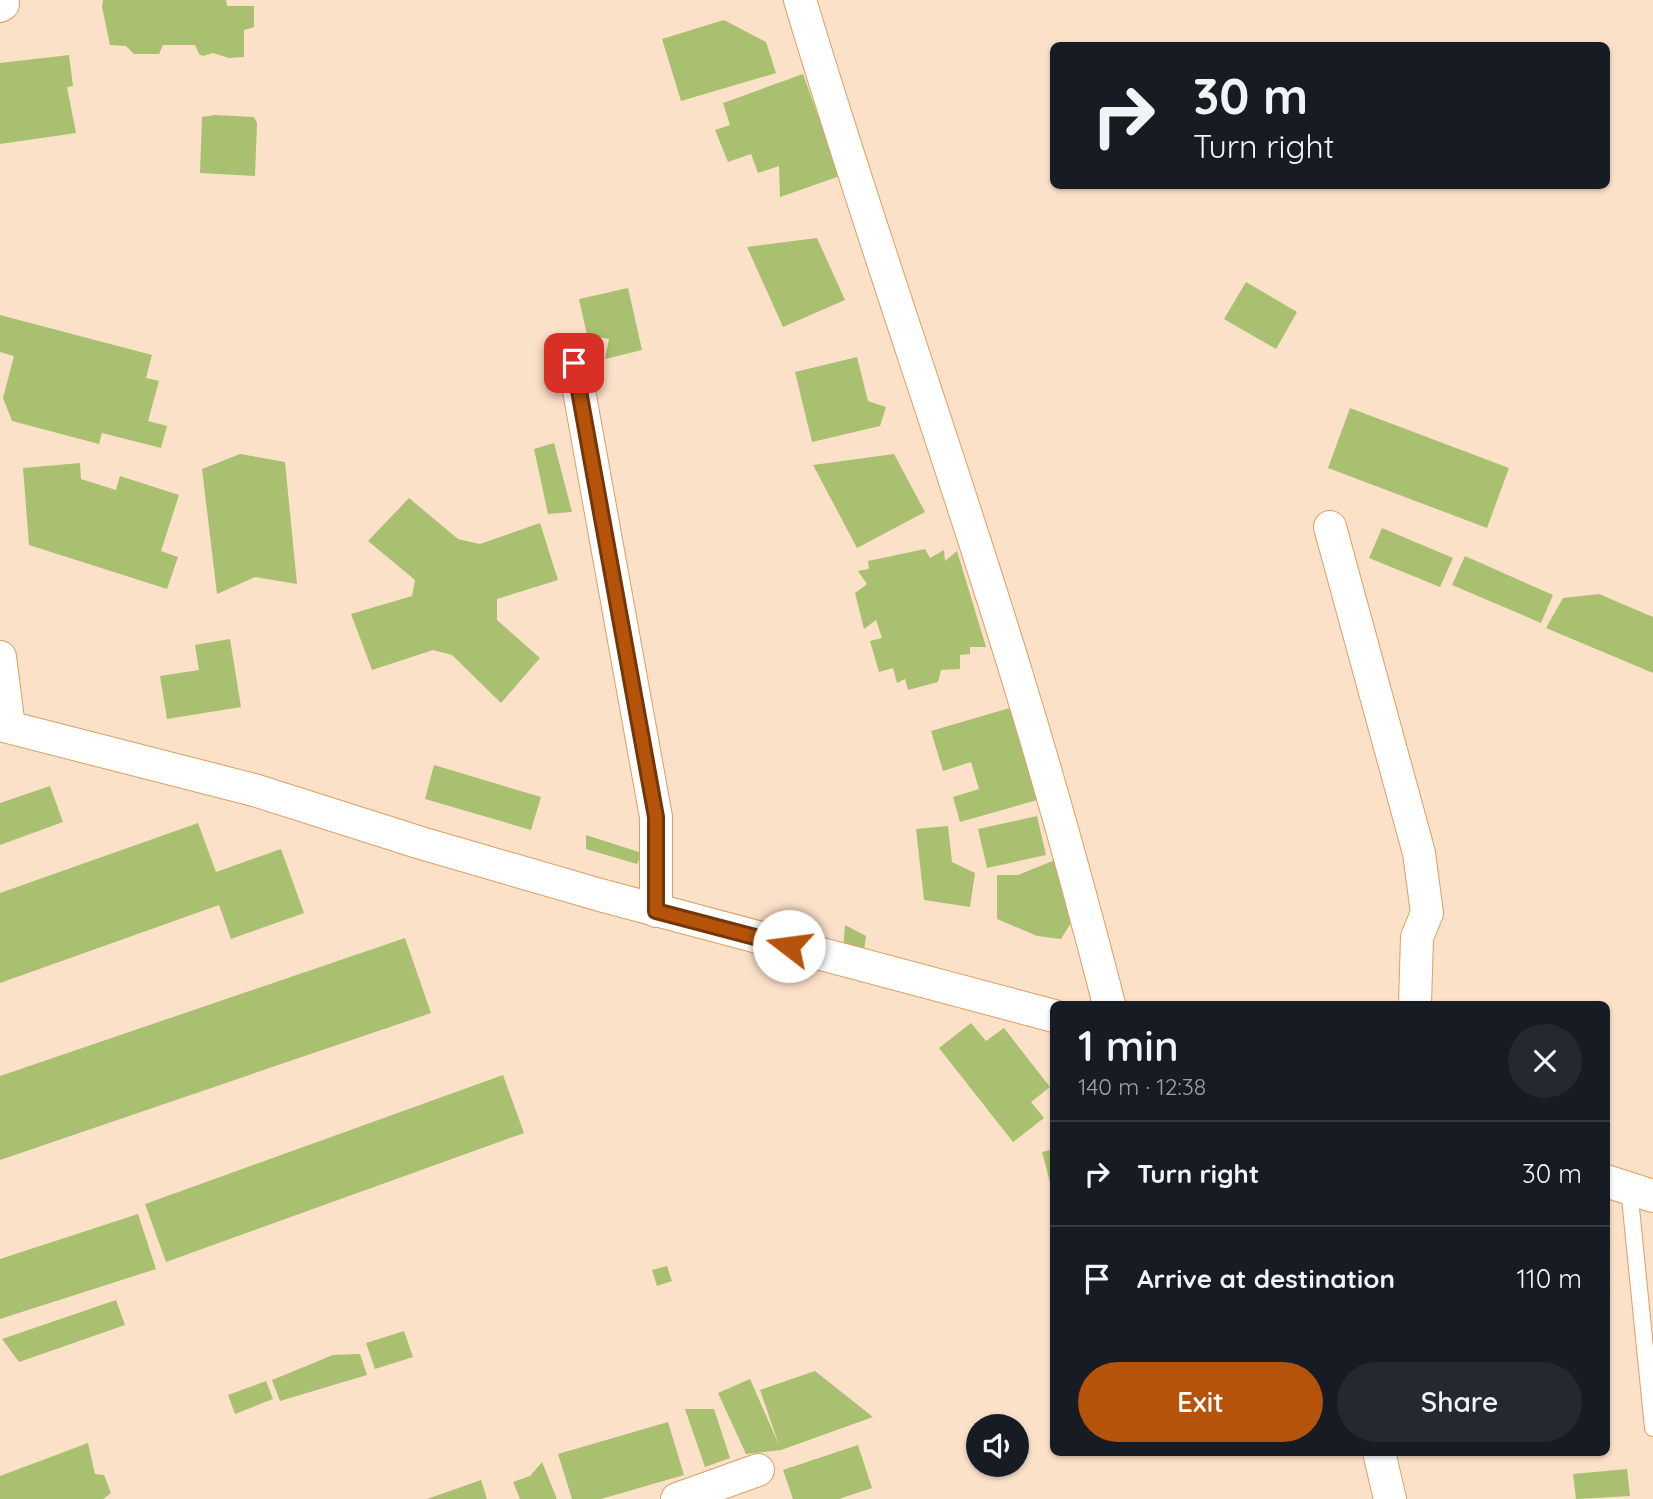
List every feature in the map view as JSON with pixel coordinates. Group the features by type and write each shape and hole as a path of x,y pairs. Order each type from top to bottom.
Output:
{"street":[{"path":"800,0 877,248 1018,678 1076,874 1108,1001"},
{"path":"574,363 656,817 656,911"},
{"path":"1331,527 1419,853 1427,913 1417,937 1415,1001"},
{"path":"0,657 4,726 254,790 421,843 656,911 1050,1015"},
{"path":"1381,1456 1390,1499"},
{"path":"677,1499 758,1470"}],"lane":[{"path":"1630,1188 1653,1428"}],"building":[{"path":"103,0 226,0 227,6 254,6 254,27 244,30 244,57 229,58 213,53 203,56 195,45 163,45 159,54 134,54 126,46 110,45"},
{"path":"724,20 766,42 776,73 681,101 662,39"},
{"path":"69,55 73,86 67,87 76,133 0,144 0,63"},
{"path":"803,74 840,176 780,197 779,166 758,173 751,154 728,162 715,130 730,125 723,103"},
{"path":"202,117 254,117 257,123 255,176 200,173"},
{"path":"817,238 845,300 783,327 747,247"},
{"path":"1246,282 1297,312 1276,349 1224,319"},
{"path":"628,288 642,350 605,359 609,339 587,335 579,299"},
{"path":"0,315 152,355 146,378 159,381 148,421 167,426 161,448 102,433 99,444 12,421 3,398 14,356 0,352"},
{"path":"857,357 868,401 886,407 880,426 812,442 795,372"},
{"path":"1350,408 1509,468 1487,528 1328,468"},
{"path":"554,443 572,512 548,514 534,449"},
{"path":"240,454 285,462 297,584 255,577 217,594 202,469"},
{"path":"894,454 925,512 857,548 813,465"},
{"path":"80,463 81,479 116,490 120,476 179,495 161,551 178,557 167,589 29,545 23,468"},
{"path":"409,498 458,539 480,544 540,523 558,580 497,599 497,620 540,658 501,703 452,655 433,650 372,670 351,614 412,596 415,580 368,541"},
{"path":"1382,528 1453,558 1440,587 1369,558"},
{"path":"925,549 930,558 944,550 945,561 957,551 986,647 970,647 970,654 960,655 960,669 941,670 938,682 908,690 905,679 897,683 893,668 879,672 870,641 882,638 876,620 864,629 855,593 867,584 858,571 869,569 868,561"},
{"path":"1465,556 1553,595 1541,623 1452,585"},
{"path":"1599,594 1653,617 1653,673 1546,628 1563,598"},
{"path":"230,639 241,707 167,719 160,676 199,670 195,645"},
{"path":"1013,707 1041,799 960,822 953,797 979,789 971,762 943,771 931,731"},
{"path":"434,765 541,797 531,830 425,799"},
{"path":"50,786 63,822 0,845 0,803"},
{"path":"1037,816 1046,855 987,868 978,829"},
{"path":"198,823 216,872 281,849 304,913 231,939 219,905 0,983 0,893"},
{"path":"948,826 952,862 975,873 970,907 924,900 916,829"},
{"path":"586,835 642,853 637,864 586,849"},
{"path":"1055,860 1077,913 1061,939 1037,936 997,919 997,875 1018,875"},
{"path":"845,925 866,936 864,952 843,950"},
{"path":"405,938 431,1013 0,1160 0,1076"},
{"path":"971,1023 986,1041 1004,1028 1050,1087 1031,1102 1044,1118 1013,1142 939,1048"},
{"path":"503,1075 524,1133 166,1262 145,1204"},
{"path":"1050,1150 1050,1182 1042,1152"},
{"path":"138,1214 156,1269 0,1319 0,1259"},
{"path":"667,1266 672,1281 657,1286 652,1270"},
{"path":"116,1300 125,1325 19,1362 2,1339"},
{"path":"404,1331 413,1357 375,1369 366,1343"},
{"path":"360,1354 367,1375 280,1401 272,1380 333,1355"},
{"path":"815,1371 873,1417 781,1450 746,1454 718,1393 750,1379 779,1445 760,1390"},
{"path":"266,1381 273,1399 235,1414 228,1395"},
{"path":"685,1409 714,1409 730,1458 705,1467"},
{"path":"668,1422 684,1475 601,1499 572,1499 558,1454"},
{"path":"88,1443 95,1474 104,1475 111,1493 103,1499 0,1499 0,1476"},
{"path":"858,1445 872,1488 839,1499 793,1499 783,1470"},
{"path":"542,1462 557,1499 520,1499 513,1482 530,1476"},
{"path":"1627,1469 1630,1496 1576,1499 1573,1474"},
{"path":"481,1480 487,1499 427,1499"}],"route":[{"path":"574,363 656,817 656,911 789,946"}]}
